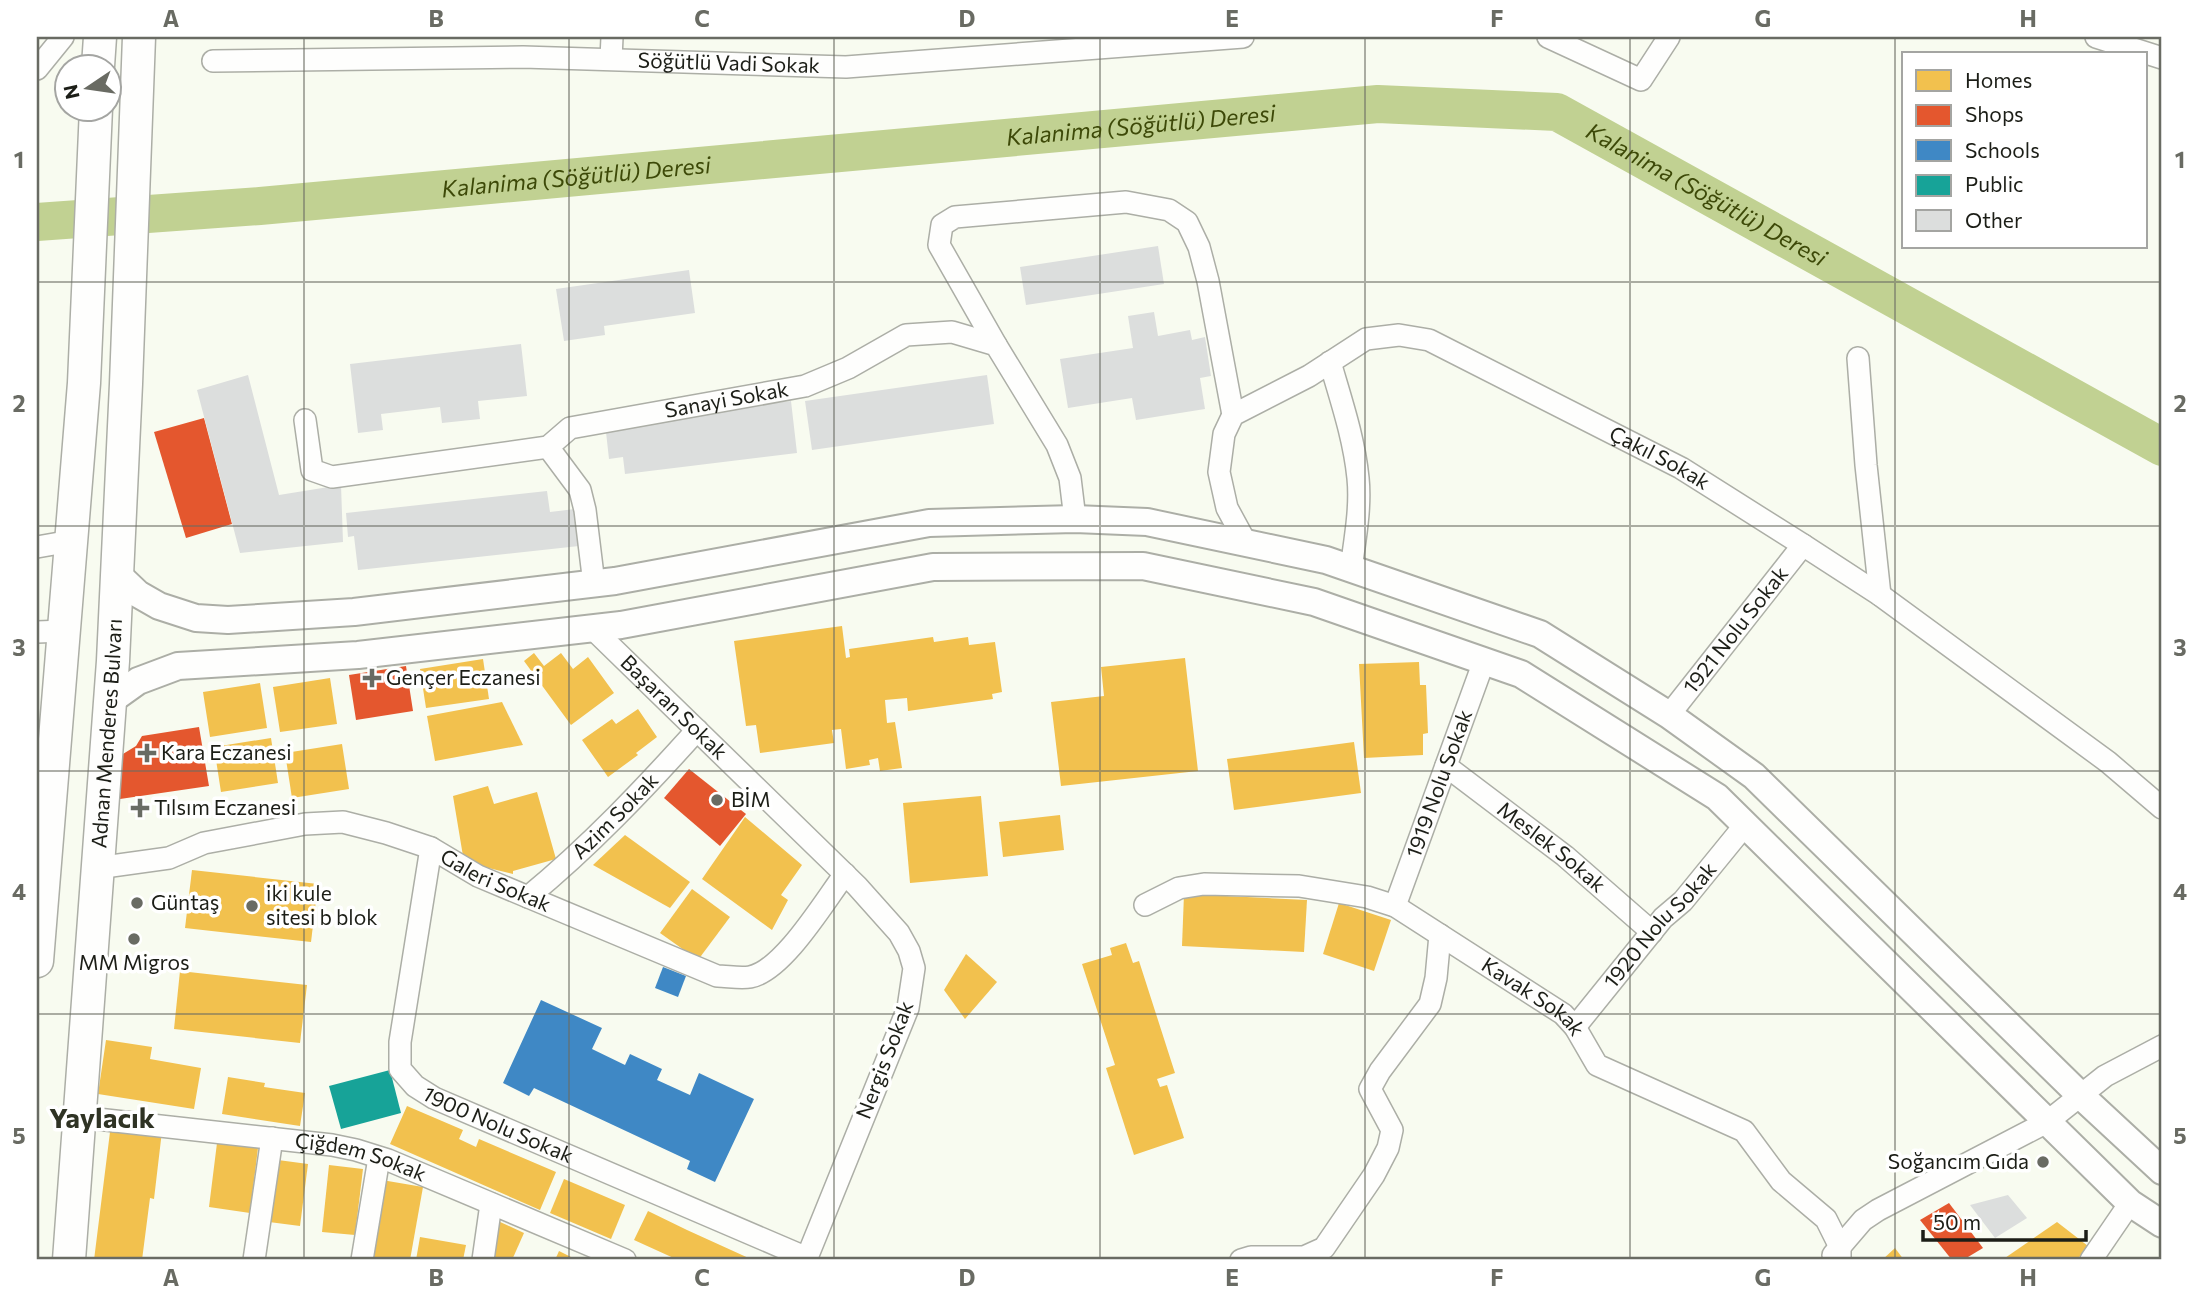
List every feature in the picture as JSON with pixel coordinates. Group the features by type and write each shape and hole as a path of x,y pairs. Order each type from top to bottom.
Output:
{"highway":[{"name":"Adnan Menderes Bulvarı","path":"69,1260 110,701 126,384 139,37"},
{"path":"37,961 50,631 71,541 84,383 95,122"}],"main road":[{"path":"117,574 138,594 159,606 196,618 228,620 354,612 594,584 929,523 1075,519 1147,522 1326,560 1539,634 1669,715 1754,776 2080,1095 2162,1171"},
{"path":"110,701 138,681 178,666 358,655 621,625 933,567 1143,566 1314,602 1521,674 1717,797 2130,1203 2162,1224"}],"street":[{"path":"44,54 63,37"},
{"path":"611,37 611,59"},
{"name":"Söğütlü Vadi Sokak","path":"214,61 523,57 846,67 1129,42 1243,37"},
{"path":"1548,37 1641,80 1669,37"},
{"path":"2096,37 2143,52"},
{"path":"1075,519 1070,478 1057,445 939,245 942,225 955,217 1126,202 1169,210 1187,222 1199,247 1208,281 1233,415 1224,434 1219,472 1227,508 1246,543"},
{"name":"Sanayi Sokak","path":"305,420 312,470 331,477 548,447 570,428 805,386 848,368 906,335 952,332 996,345"},
{"name":"Çakıl Sokak","path":"1233,415 1309,376 1366,339 1399,335 1430,340 1681,468 1803,545 1881,595 2108,762 2162,808"},
{"path":"1858,358 1867,478 1881,595"},
{"path":"1331,362 1348,423 1358,478 1351,569"},
{"path":"548,447 580,490 594,584"},
{"path":"37,547 71,541"},
{"name":"1921 Nolu Sokak","path":"1669,715 1803,545"},
{"name":"Başaran Sokak","path":"592,628 845,874"},
{"name":"1919 Nolu Sokak","path":"1395,906 1483,661"},
{"name":"Azim Sokak","path":"528,897 562,869 644,789 696,730"},
{"name":"Meslek Sokak","path":"1446,766 1564,856 1652,932"},
{"name":"Galeri Sokak","path":"97,868 169,858 204,843 305,824 343,822 431,848 478,876 717,976 749,977 768,971 785,955 845,874"},
{"name":"1920 Nolu Sokak","path":"1575,1027 1663,918 1684,901 1745,825"},
{"name":"1900 Nolu Sokak","path":"431,848 400,1042 400,1069 415,1086 434,1098 807,1259"},
{"name":"Nergis Sokak","path":"807,1259 908,1008 913,984 914,968 909,951 899,933 845,874"},
{"name":"Kavak Sokak","path":"1145,905 1179,888 1204,884 1299,886 1367,897 1395,906 1563,1014 1575,1027 1597,1065 1744,1131 1781,1181 1826,1219 1836,1256"},
{"path":"1241,1260 1262,1256 1304,1257 1324,1248 1374,1175 1388,1148 1392,1130 1370,1089 1380,1070 1430,1004 1436,978 1440,935"},
{"path":"1836,1256 1863,1220 1878,1210 2047,1122 2105,1076 2162,1046"},
{"name":"Çiğdem Sokak","path":"79,1117 332,1145 379,1158 621,1259"},
{"path":"254,1260 272,1138"},
{"path":"362,1260 379,1158"},
{"path":"2091,1260 2130,1203"},
{"path":"483,1260 491,1204"}],"building: Homes":[{"path":"842,626 846,658 850,657 849,649 933,637 934,642 968,637 969,645 995,642 1002,692 992,694 993,699 908,711 907,698 885,700 887,723 895,722 902,768 880,771 878,758 869,760 870,765 846,769 841,729 832,730 834,743 760,753 756,725 746,726 734,641"},
{"path":"534,653 544,666 561,653 573,669 588,657 614,693 571,725 524,661"},
{"path":"1185,658 1198,771 1061,786 1051,702 1104,696 1101,667"},
{"path":"483,659 489,699 426,708 420,669"},
{"path":"1419,662 1420,685 1426,685 1428,733 1423,734 1423,755 1364,758 1359,664"},
{"path":"330,678 337,724 280,732 273,687"},
{"path":"260,683 267,728 210,737 203,692"},
{"path":"502,702 523,745 435,761 427,716"},
{"path":"638,709 657,737 608,777 582,740 612,719 616,724"},
{"path":"271,738 278,783 221,792 214,747"},
{"path":"1354,742 1361,793 1234,810 1227,759"},
{"path":"342,744 349,789 292,798 285,753"},
{"path":"488,786 494,804 537,792 556,859 513,871 513,874 464,862 453,796"},
{"path":"981,796 988,876 910,883 903,803"},
{"path":"1060,815 1064,850 1003,857 999,822"},
{"path":"745,817 802,865 781,895 788,900 772,930 702,879"},
{"path":"625,835 690,882 670,908 593,865"},
{"name":"iki kule sitesi b blok","path":"192,870 318,884 311,942 185,928"},
{"path":"692,889 730,917 698,960 660,933"},
{"path":"1184,894 1307,900 1304,952 1182,946"},
{"path":"1339,903 1391,920 1374,971 1323,954"},
{"path":"1126,943 1133,963 1139,961 1175,1073 1157,1079 1160,1087 1167,1085 1184,1138 1134,1155 1106,1068 1115,1065 1082,964 1112,955 1110,948"},
{"path":"966,954 997,982 965,1019 944,990"},
{"path":"180,971 307,985 300,1043 174,1029"},
{"path":"106,1040 152,1047 150,1059 201,1068 194,1109 98,1094"},
{"path":"228,1077 265,1083 264,1087 305,1093 300,1126 222,1114"},
{"path":"407,1106 463,1130 459,1139 476,1147 479,1139 556,1172 540,1210 390,1144"},
{"path":"111,1124 162,1131 154,1199 150,1198 142,1260 94,1260"},
{"path":"217,1143 258,1148 250,1213 209,1207"},
{"path":"278,1160 308,1164 300,1226 269,1222"},
{"path":"329,1165 363,1169 355,1235 322,1232"},
{"path":"376,1179 423,1187 410,1260 363,1260"},
{"path":"564,1179 625,1205 611,1239 550,1213"},
{"path":"648,1211 753,1260 678,1260 634,1240"},
{"path":"498,1221 524,1233 512,1260 483,1260"},
{"path":"2057,1222 2088,1246 2077,1260 2002,1260"},
{"path":"420,1237 466,1245 463,1260 416,1260"},
{"path":"1895,1248 1904,1260 1882,1260"},
{"path":"559,1251 577,1260 555,1260"}],"building: Shops":[{"path":"204,418 232,524 186,538 154,432"},
{"path":"406,666 413,711 356,720 349,675"},
{"path":"199,727 209,786 120,799 118,757 136,746 142,736"},
{"path":"689,769 746,814 720,846 664,798"},
{"path":"1949,1203 1983,1248 1963,1260 1952,1260 1920,1220"}],"building: Schools":[{"path":"663,967 686,976 678,997 655,988"},
{"path":"541,1000 602,1028 592,1049 625,1065 630,1054 662,1069 657,1080 690,1095 699,1073 754,1099 715,1182 687,1169 690,1161 534,1088 529,1096 503,1083"}],"building: Public":[{"path":"390,1070 401,1113 341,1129 329,1086"}],"building: Other":[{"path":"1158,246 1164,284 1026,305 1020,267"},
{"path":"689,270 695,313 604,326 605,335 564,341 556,289"},
{"path":"1154,312 1158,336 1190,330 1192,340 1205,337 1211,376 1200,378 1205,409 1136,420 1132,398 1068,408 1060,359 1133,348 1128,316"},
{"path":"521,344 527,396 478,401 480,419 442,423 440,407 381,414 383,430 358,433 350,364"},
{"path":"248,375 279,495 341,485 343,542 240,553 197,390"},
{"path":"987,375 994,424 812,450 805,401"},
{"path":"791,401 797,453 625,474 623,457 609,459 605,423"},
{"path":"547,491 550,512 575,509 579,546 358,570 354,536 348,537 346,513"},
{"path":"2008,1195 2027,1218 1995,1238 1970,1205"}],"waterway":[{"name":"Kalanima (Söğütlü) Deresi","path":"37,222 260,206 1378,104 1557,112 2162,447"}],"place":[{"name":"Gençer Eczanesi","path":"372,678"},
{"name":"Kara Eczanesi","path":"147,753"},
{"name":"BİM","path":"717,800"},
{"name":"Tılsım Eczanesi","path":"140,808"},
{"name":"Güntaş","path":"137,903"},
{"name":"iki kule sitesi b blok","path":"252,906"},
{"name":"MM Migros","path":"134,939"},
{"name":"Soğancım Gıda","path":"2043,1162"}],"district":[{"name":"Yaylacık","path":"102,1118"}]}
